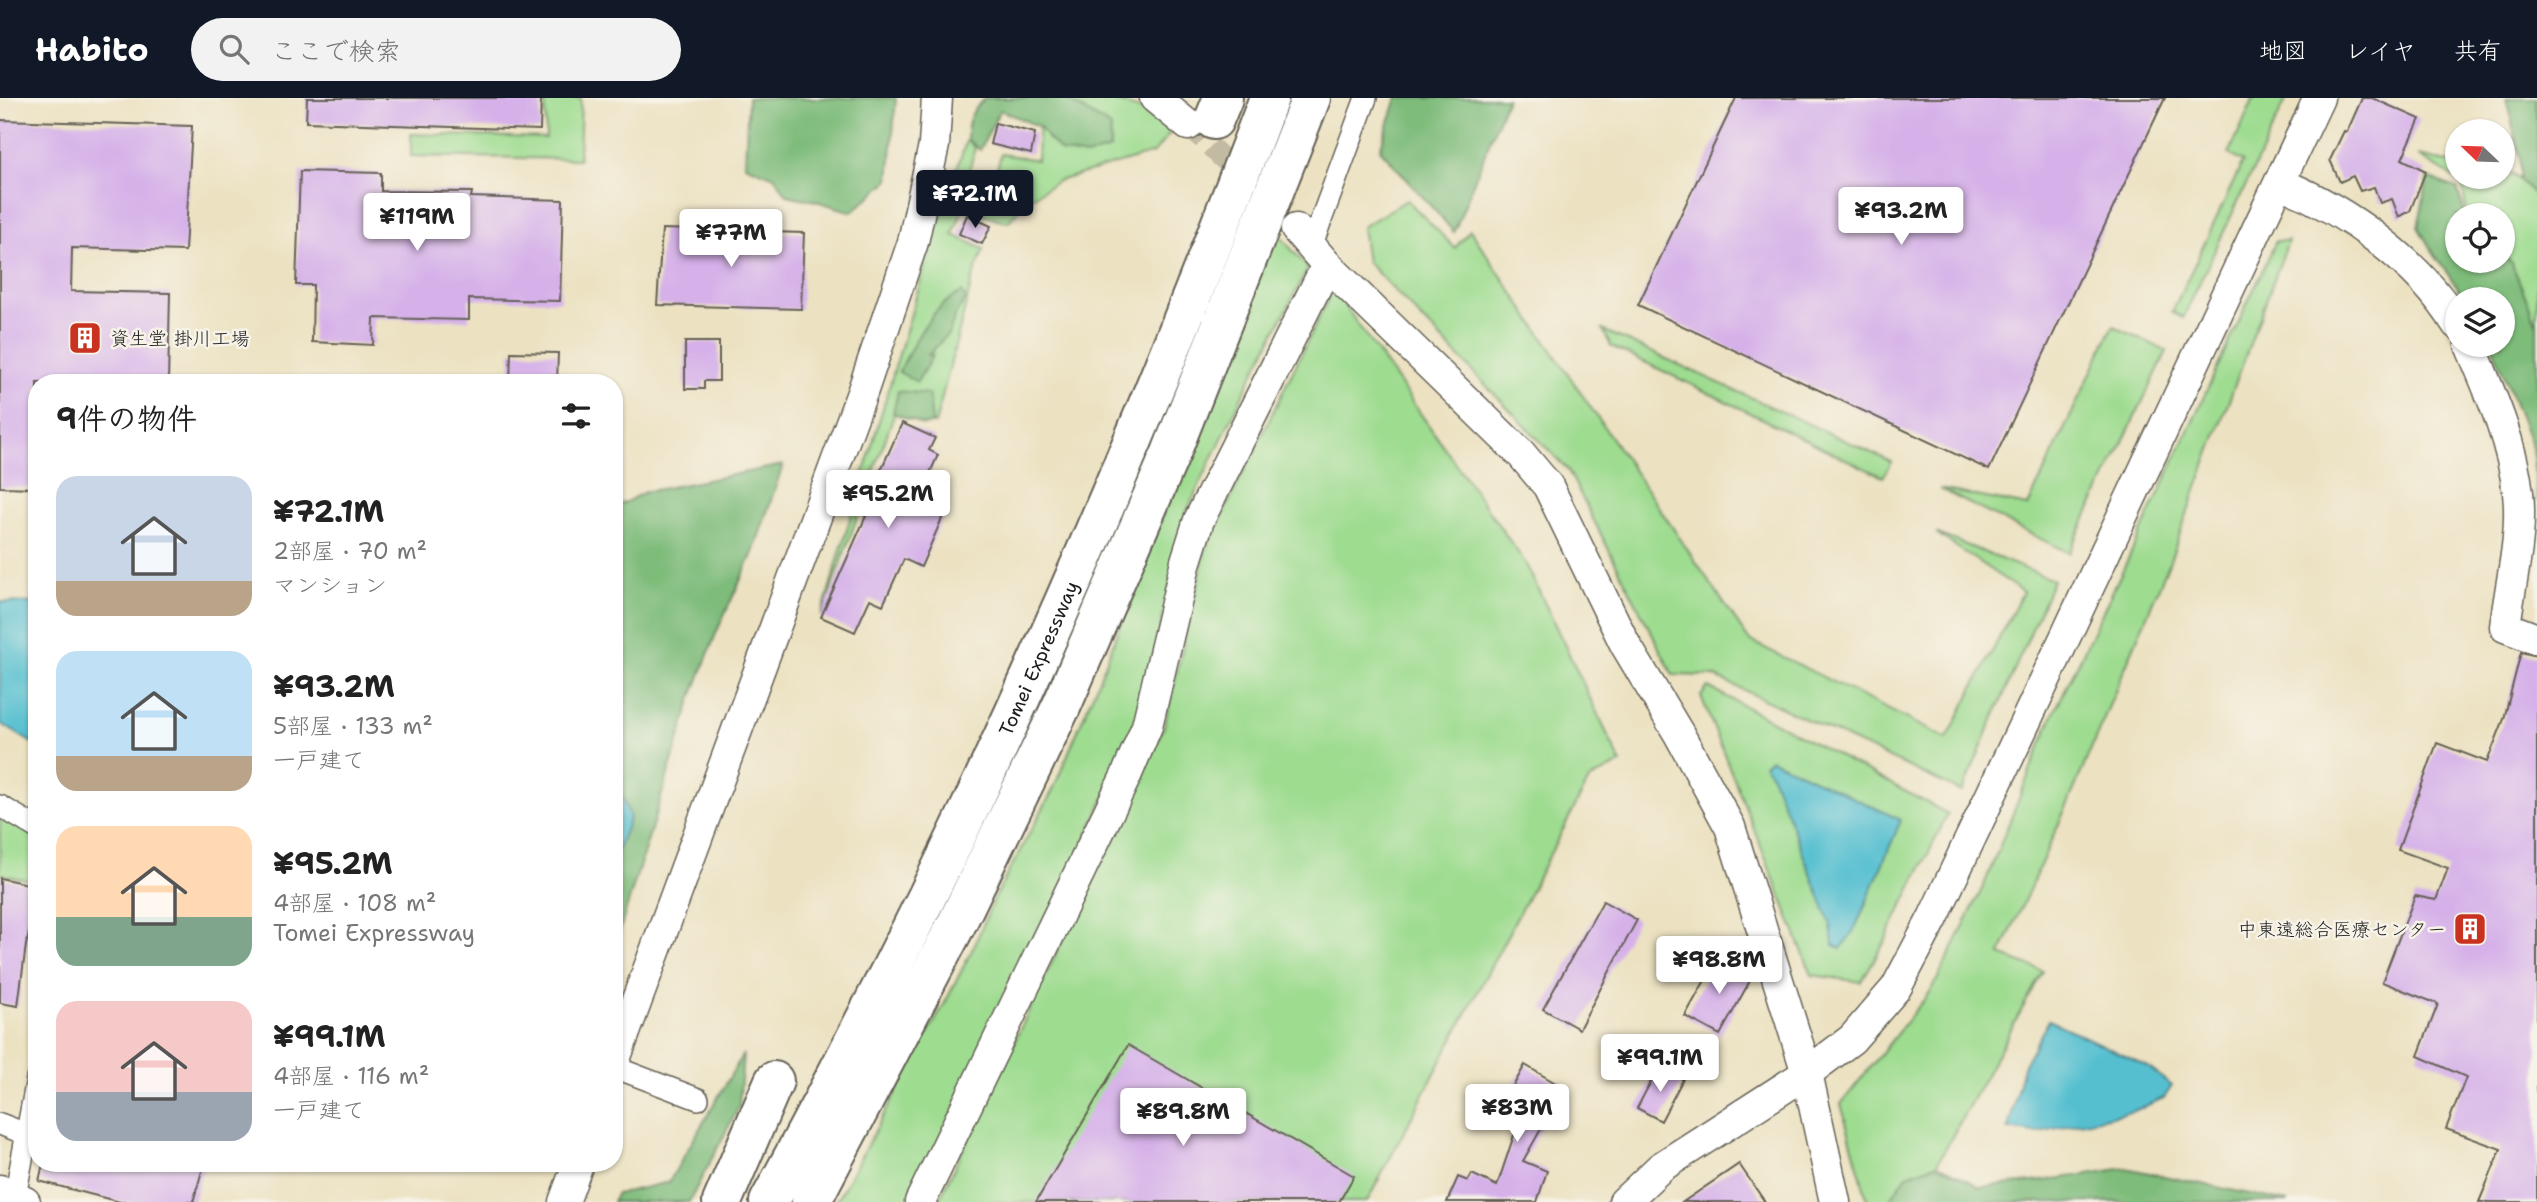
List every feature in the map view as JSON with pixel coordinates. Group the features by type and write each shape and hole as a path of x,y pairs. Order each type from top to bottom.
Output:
{"highway":[{"name":"Tomei Expressway","path":"769,1202 903,946 1049,635 1211,251 1269,98"},
{"name":"Tomei Expressway","path":"811,1202 944,948 1062,705 1171,453 1311,98"},
{"path":"722,1202 774,1082"}],"street":[{"path":"623,1041 863,390 913,242 934,145 937,98"},
{"path":"1156,98 1208,114"},
{"path":"920,1202 1126,776 1147,726 1186,561 1199,520 1311,247 1366,98"},
{"path":"1624,1202 1661,1167 1807,1073 1852,1039 1896,988 1938,905 2319,98"},
{"path":"2280,183 2343,214 2378,239 2421,279 2445,306"},
{"path":"1311,247 1522,455 1548,486 1625,644 1730,827 1807,1073 1835,1202"},
{"path":"2475,357 2500,417 2518,493 2518,524 2505,626 2537,639"},
{"path":"0,806 28,823"},
{"path":"623,1069 698,1099"},
{"path":"0,1124 26,1134"},
{"path":"13,1198 28,1124"},
{"path":"564,1202 575,1172"}],"green space":[{"path":"545,98 581,98 579,159 411,156 411,134 546,138"},
{"path":"748,98 896,98 889,180 852,212 787,195 775,177 745,165"},
{"path":"985,98 1064,98 1111,127 1110,149 1087,156 1062,152 1040,127 1000,110 980,150 967,139 967,132 971,116"},
{"path":"1040,98 1106,98 1179,122 1154,153 1058,181 1029,199 1008,222 963,209 953,235 984,249 973,277 935,424 898,404 821,617 934,236 967,139 975,148 964,192 990,196 1001,154 1037,160"},
{"path":"1397,98 1507,98 1454,232 1380,149"},
{"path":"2254,98 2287,98 2183,318 2172,312 2243,162 2229,154"},
{"path":"2506,98 2537,98 2537,197 2515,176 2520,179 2520,156 2515,135 2515,119 2511,119"},
{"path":"2418,156 2445,162 2445,172"},
{"path":"2515,176 2537,197 2537,325 2515,271 2515,203 2465,203 2463,189 2515,189"},
{"path":"2428,178 2445,184 2445,189 2457,189 2461,203 2445,203 2445,270 2418,227"},
{"path":"1407,200 1455,248 1470,230 1749,640 1947,739 2023,592 1936,533 2053,580 1962,792 1714,676 1673,675 1568,470 1367,262 1362,227"},
{"path":"1273,228 1308,268 1185,515 1139,723 918,1202 836,1202 946,1001 996,895 1053,790 1103,670"},
{"path":"2276,241 2288,241 2169,563 2073,792 2000,955 2043,971 1937,1164 1907,1175 1891,1202 1868,1202 1841,1104 1933,988 1984,885 2052,717"},
{"path":"2515,271 2537,325 2537,502 2532,447 2497,357 2515,357 2515,287 2457,287 2447,273"},
{"path":"1333,289 1526,564 1621,763 1589,780 1367,1202 938,1202 1164,727 1206,549"},
{"path":"962,292 966,299 956,314 949,333 928,355 933,355 917,382 899,372 924,326 941,307"},
{"path":"2113,326 2167,351 2069,553 1940,489 2028,506"},
{"path":"1603,330 1892,462 1883,477 1611,346"},
{"path":"898,391 929,394 932,424 923,425 893,413"},
{"path":"783,465 753,553 717,631 692,697 623,920 623,835 630,817 623,799 623,503 645,492"},
{"path":"1708,687 1948,814 1884,943 1861,982 1812,975 1701,696"},
{"path":"0,814 28,832 28,880 0,874"},
{"path":"743,1054 739,1107 689,1202 613,1202 616,1194 669,1182"},
{"path":"1937,1164 1980,1187 2126,1168 2288,1202 1891,1202 1907,1175"}],"water":[{"path":"0,602 28,603 28,740 0,723"},
{"path":"1771,759 1901,820 1856,927 1841,949 1833,945 1831,925 1772,776 1764,764"},
{"path":"623,799 630,817 623,835"},
{"path":"2049,1020 2147,1066 2172,1086 2164,1098 2134,1111 2035,1133 2008,1129 2023,1066"}],"building":[{"path":"307,98 541,98 540,130 306,122"},
{"path":"1736,98 2165,98 1989,470 1638,305"},
{"path":"2362,98 2372,98 2420,119 2402,159 2426,171 2410,211 2399,217 2392,199 2380,203 2374,187 2360,191 2353,176 2340,182 2330,160 2344,131 2347,132"},
{"name":"資生堂 掛川工場","path":"0,120 192,126 185,251 72,248 71,291 170,293 168,374 28,374 28,488 0,487"},
{"path":"995,123 1035,133 1031,154 990,144"},
{"path":"300,171 381,173 381,191 472,192 471,197 563,200 560,301 469,299 469,320 374,318 373,345 312,342 313,285 296,285"},
{"path":"967,215 991,226 982,244 959,234"},
{"path":"662,229 804,233 801,309 657,305"},
{"path":"685,342 719,342 719,381 704,381 704,389 685,389"},
{"path":"511,352 558,353 557,374 510,374"},
{"path":"902,423 935,438 929,450 938,455 916,504 943,516 921,567 904,559 883,605 870,599 855,632 821,617 866,516 861,514"},
{"name":"中東遠総合医療センター","path":"2521,652 2537,656 2537,1202 2479,1202 2501,1149 2446,1129 2466,1077 2418,1056 2438,1004 2382,982 2415,896 2436,900 2448,868 2398,850 2437,743 2487,762 2504,719"},
{"path":"0,878 28,884 28,937 18,1006 0,1003"},
{"path":"1603,901 1637,920 1579,1029 1543,1009"},
{"path":"1718,957 1752,977 1720,1035 1685,1016"},
{"path":"1128,1045 1354,1176 1339,1202 1036,1202"},
{"path":"1525,1065 1564,1088 1523,1161 1547,1171 1537,1202 1447,1202 1458,1177 1468,1181 1472,1174 1497,1186 1516,1129 1496,1117"},
{"path":"1659,1066 1683,1079 1661,1121 1637,1108"},
{"path":"1739,1164 1765,1202 1683,1202"},
{"path":"41,1172 202,1172 193,1202 120,1202 39,1181"}],"tunnel":[{"path":"1188,125 1244,179"}],"place":[{"name":"資生堂 掛川工場","path":"85,338"},
{"name":"中東遠総合医療センター","path":"2470,929"}]}
